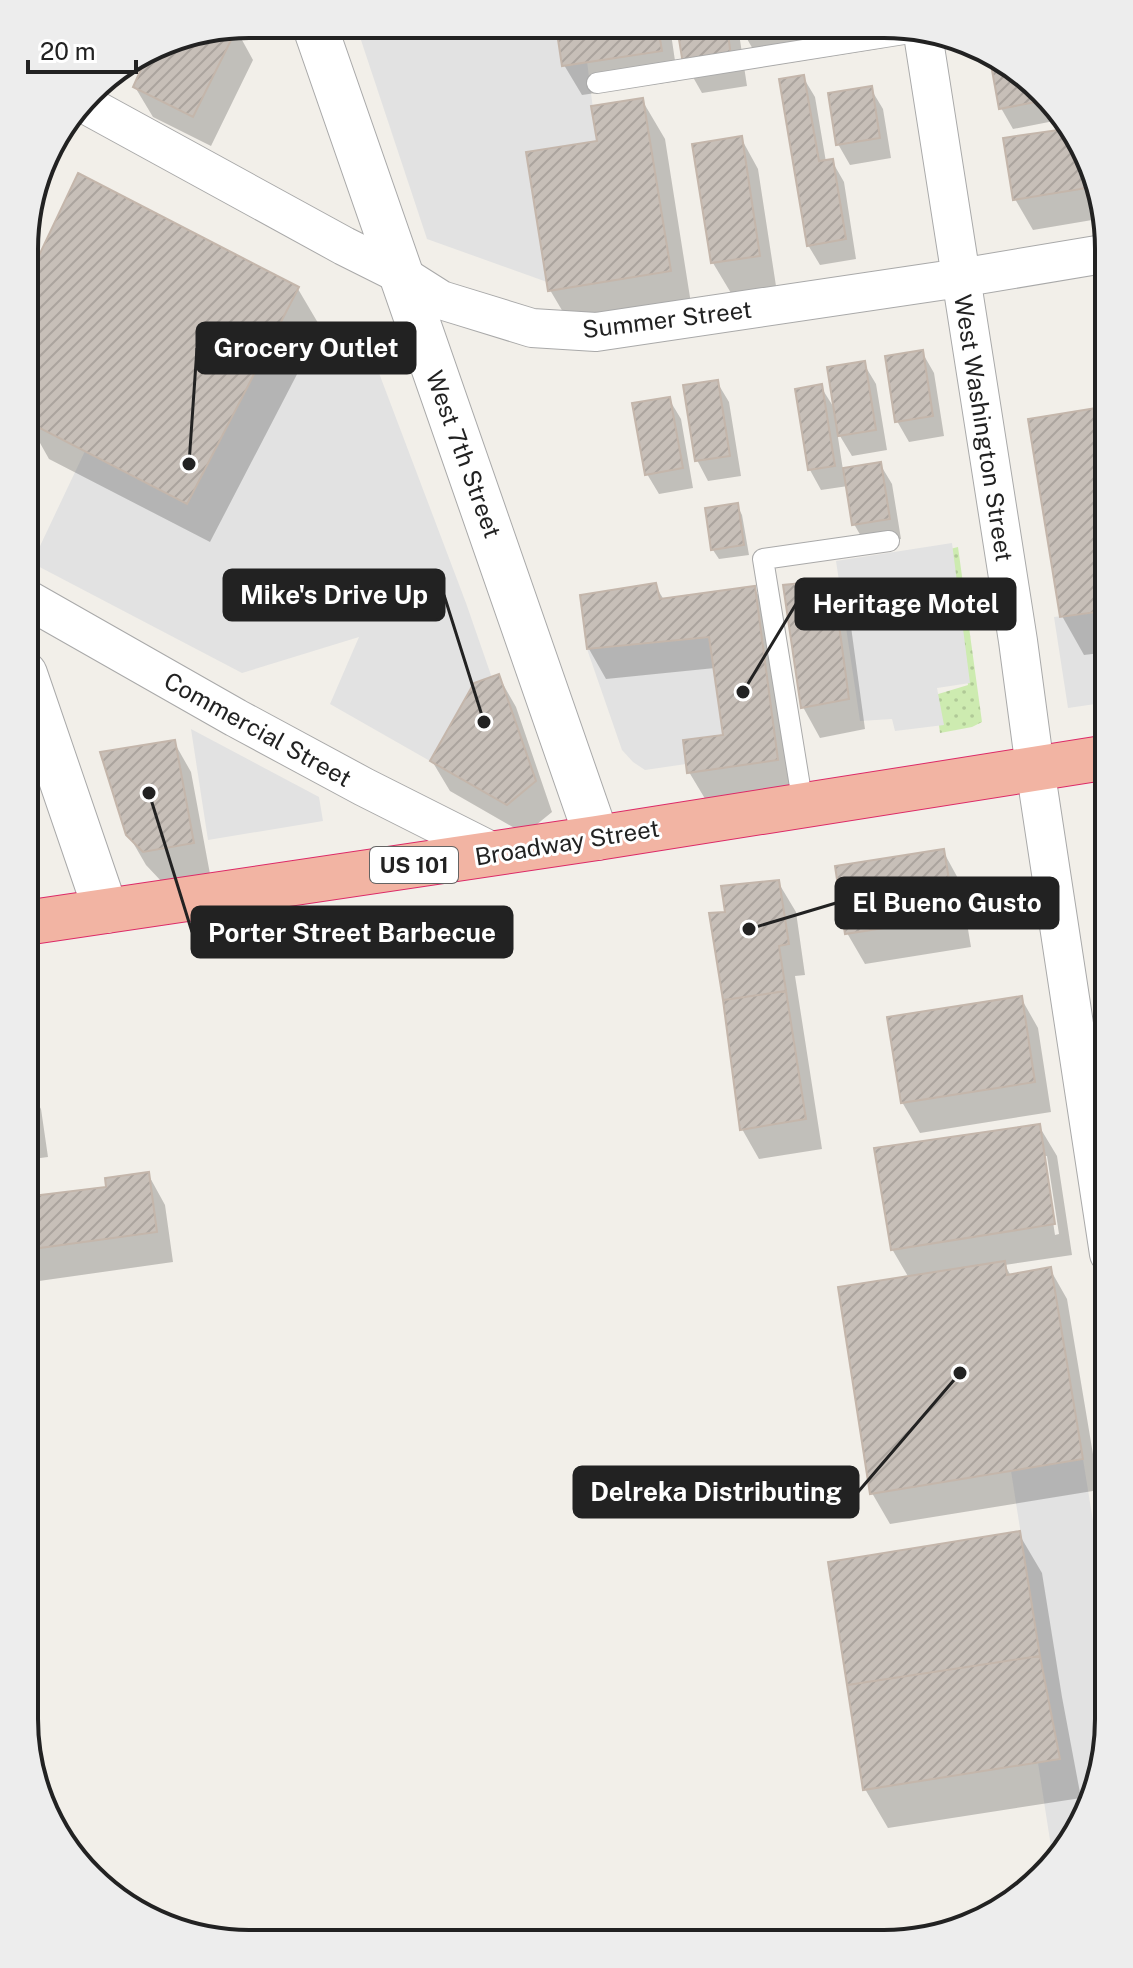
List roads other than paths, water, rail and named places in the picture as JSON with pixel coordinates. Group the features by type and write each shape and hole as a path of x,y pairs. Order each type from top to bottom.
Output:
{"highway":[{"name":"Broadway Street","path":"38,921 597,838 1095,759"}],"street":[{"name":"West 7th Street","path":"319,38 597,838"},
{"name":"West Washington Street","path":"925,43 1035,768 1095,1132"},
{"name":"Summer Street","path":"92,108 400,274 441,300 532,328 596,332 1095,255"},
{"name":"Commercial Street","path":"38,605 249,726 495,853"},
{"path":"38,712 106,911"}],"lane":[{"path":"597,83 874,38"},
{"path":"803,805 763,559 889,541"}],"place":[{"name":"Grocery Outlet","path":"189,464"},
{"name":"Heritage Motel","path":"743,692"},
{"name":"Mike's Drive Up","path":"484,722"},
{"name":"Porter Street Barbecue","path":"149,793"},
{"name":"El Bueno Gusto","path":"749,929"},
{"name":"Delreka Distributing","path":"960,1373"}]}
